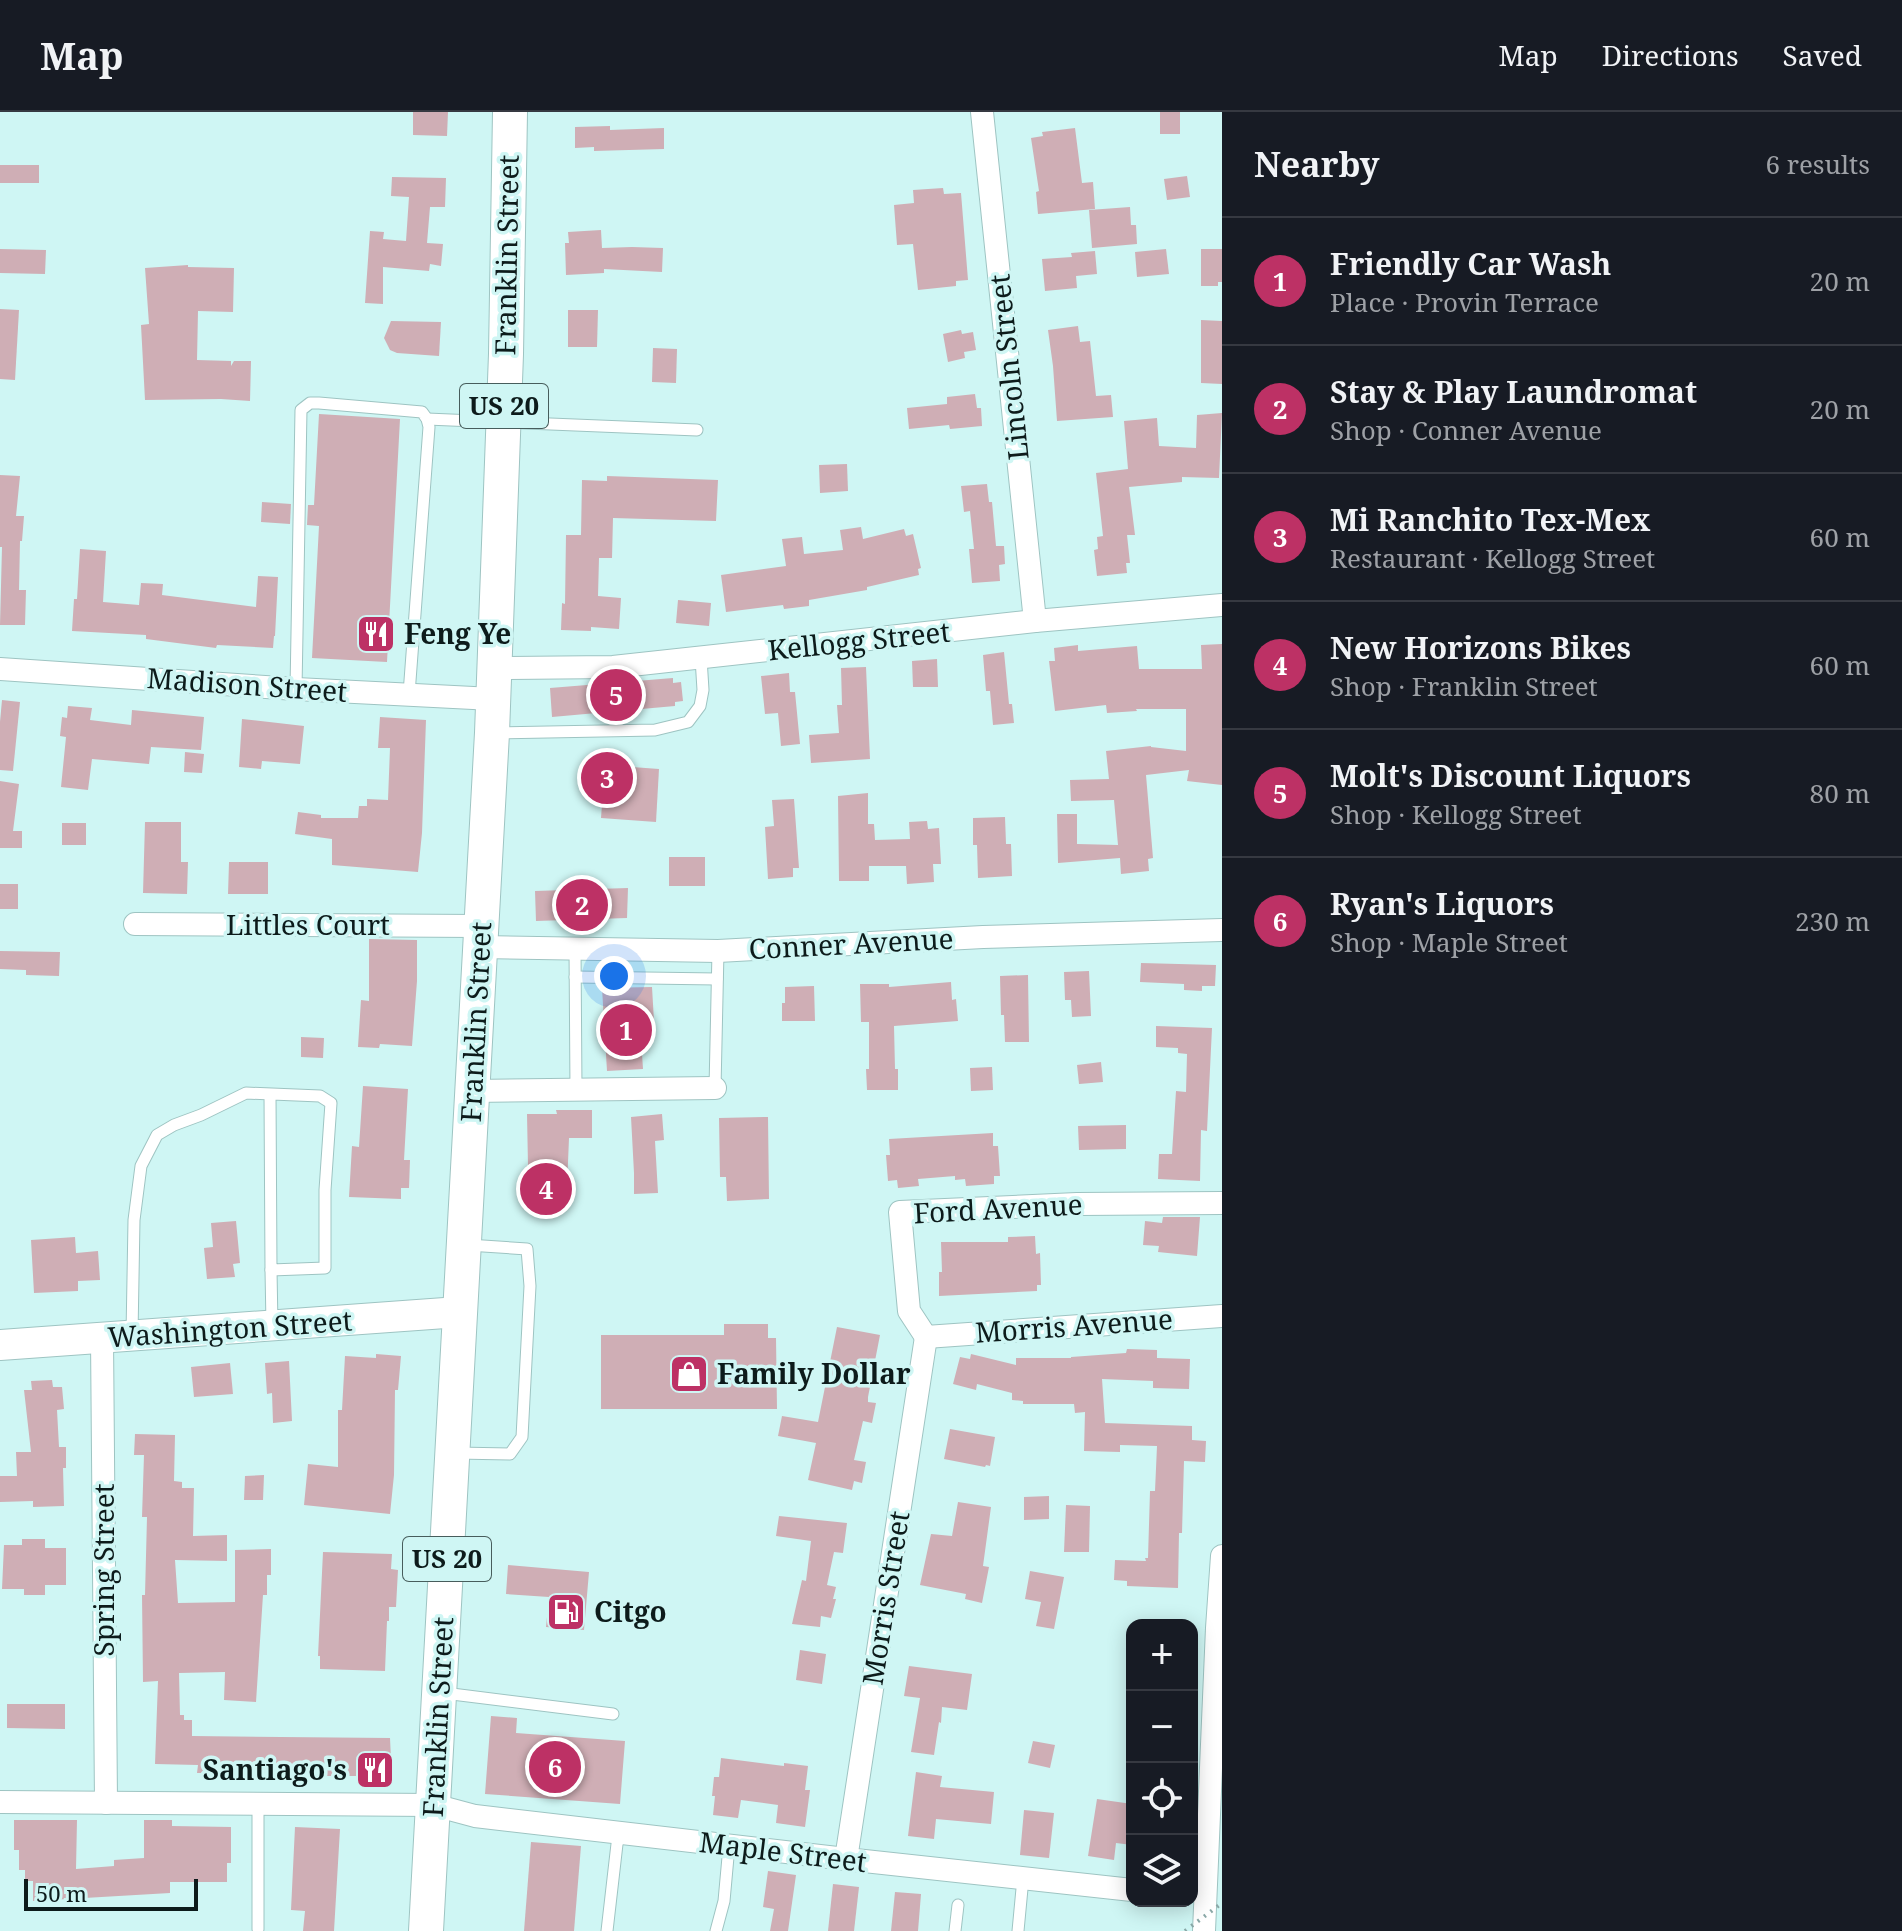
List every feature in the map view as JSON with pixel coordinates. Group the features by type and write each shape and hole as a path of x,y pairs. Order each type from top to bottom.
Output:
{"main road":[{"name":"Franklin Street","path":"426,1931 492,733 510,112"}],"street":[{"name":"Lincoln Street","path":"982,112 1035,621"},
{"name":"Kellogg Street","path":"494,684 613,667 1035,621 1222,605"},
{"name":"Madison Street","path":"0,669 409,694 494,684"},
{"name":"Littles Court","path":"135,924 481,936"},
{"name":"Conner Avenue","path":"481,936 575,948 718,951 983,937 1222,930"},
{"path":"472,1091 715,1088"},
{"name":"Ford Avenue","path":"926,1337 909,1311 900,1212 1077,1204 1222,1203"},
{"name":"Washington Street","path":"0,1345 459,1312"},
{"name":"Morris Avenue","path":"926,1337 1222,1316"},
{"name":"Morris Street","path":"846,1859 926,1337"},
{"name":"Spring Street","path":"102,1338 106,1803"},
{"path":"1204,1931 1222,1556"},
{"name":"Maple Street","path":"0,1802 434,1805 475,1816 1126,1889"}],"lane":[{"path":"296,689 301,410 310,403 319,403 422,412 427,419 429,427 409,694"},
{"path":"427,419 697,430"},
{"path":"492,733 655,730 688,722 700,706 703,690 701,658"},
{"path":"575,948 576,1090"},
{"path":"715,1088 718,951"},
{"path":"575,977 717,979"},
{"path":"132,1336 134,1220 141,1166 157,1135 246,1093 320,1096 331,1103 325,1190 325,1268 271,1270"},
{"path":"270,1094 272,1326"},
{"path":"452,1453 510,1454 522,1437 530,1286 527,1249 463,1245"},
{"path":"440,1693 613,1714"},
{"path":"258,1803 258,1929"},
{"path":"607,1931 617,1844 621,1833"},
{"path":"716,1931 724,1901 729,1846"},
{"path":"1018,1931 1023,1878"},
{"path":"955,1931 958,1905"}],"path":[{"path":"1185,1931 1206,1899"}],"building":[{"path":"413,112 448,112 447,136 413,135"},
{"path":"1160,112 1180,112 1180,134 1160,134"},
{"path":"610,126 610,130 664,128 664,149 594,151 594,147 575,148 575,127"},
{"path":"1075,128 1082,183 1093,182 1095,209 1038,214 1036,192 1039,191 1031,138 1043,136 1042,132"},
{"path":"0,165 39,165 39,183 0,183"},
{"path":"1187,176 1190,197 1167,200 1164,179"},
{"path":"392,177 446,178 445,207 430,207 427,243 443,244 441,266 430,264 429,271 383,267 383,304 365,303 370,231 384,232 383,239 406,241 409,197 391,196"},
{"path":"943,188 944,194 961,193 968,280 956,281 956,286 918,290 913,244 897,245 894,205 914,203 913,190"},
{"path":"1130,207 1131,225 1136,225 1137,244 1092,248 1089,210"},
{"path":"601,230 602,248 663,248 662,272 604,269 604,273 566,275 565,243 569,243 568,232"},
{"path":"0,249 46,250 45,274 0,273"},
{"path":"1166,249 1169,274 1137,277 1135,252"},
{"path":"1201,249 1222,249 1222,282 1218,282 1218,286 1201,286"},
{"path":"1095,251 1097,274 1076,276 1077,288 1045,291 1042,259 1072,257 1071,253"},
{"path":"188,265 234,268 233,312 198,311 197,360 231,361 231,366 234,361 251,361 250,401 145,400 141,325 149,324 145,268"},
{"path":"0,309 19,310 15,380 0,379"},
{"path":"568,310 598,310 597,347 568,347"},
{"path":"1201,320 1222,321 1222,384 1201,383"},
{"path":"391,321 441,322 439,356 390,350 384,338"},
{"path":"1078,326 1080,342 1090,341 1096,396 1111,395 1113,417 1057,421 1048,330"},
{"path":"961,330 962,334 973,332 976,350 964,352 965,358 948,362 943,334"},
{"path":"653,348 677,349 676,383 652,382"},
{"path":"975,394 977,408 981,408 982,426 909,429 907,408 947,404 947,397"},
{"path":"1222,413 1219,478 1182,477 1182,482 1129,487 1135,535 1127,535 1130,563 1126,563 1127,573 1097,576 1094,550 1098,549 1097,537 1103,536 1096,473 1128,469 1124,421 1157,418 1159,446 1196,448 1197,415"},
{"path":"319,414 400,419 387,662 312,658 319,526 307,525 308,505 314,505"},
{"path":"847,464 848,491 820,493 819,465"},
{"path":"0,475 20,476 16,516 24,516 19,590 26,590 25,625 0,625"},
{"path":"607,476 718,480 716,521 613,518 612,558 599,558 598,596 621,598 619,629 591,627 591,631 561,630 562,603 565,604 566,535 581,535 582,480 607,481"},
{"path":"987,484 996,546 1004,546 1005,564 999,565 1000,581 972,583 969,549 974,549 970,511 964,512 961,486"},
{"path":"262,502 291,504 290,524 261,522"},
{"path":"861,527 863,539 904,529 906,536 913,534 921,568 918,569 919,575 867,587 867,590 809,600 809,606 784,609 783,605 726,612 721,575 786,566 782,539 802,537 804,554 843,550 840,530"},
{"path":"80,549 106,551 103,602 139,605 141,583 163,584 162,595 256,607 258,576 278,577 273,648 217,645 216,648 146,639 146,635 72,631"},
{"path":"678,600 711,603 709,626 676,623"},
{"path":"1222,644 1222,785 1187,781 1189,770 1146,775 1153,858 1148,859 1149,871 1121,874 1120,858 1058,863 1057,814 1077,814 1077,844 1118,845 1114,800 1071,801 1070,780 1109,779 1106,751 1151,746 1186,751 1186,709 1136,709 1107,713 1106,705 1055,711 1049,661 1055,661 1054,648 1078,645 1078,651 1137,646 1139,669 1202,669 1201,645"},
{"path":"1004,652 1014,723 993,725 983,655"},
{"path":"937,659 938,687 913,687 912,661"},
{"path":"866,667 870,759 811,763 809,735 839,733 837,705 842,705 841,668"},
{"path":"789,673 790,692 795,692 800,744 781,746 778,713 765,714 761,676"},
{"path":"673,678 673,683 681,682 683,701 675,702 675,706 552,717 550,688"},
{"path":"2,700 20,702 13,771 0,770"},
{"path":"68,706 92,708 90,720 131,725 132,710 204,717 201,750 151,747 149,764 92,759 88,790 61,787 66,737 60,736 62,717 67,718"},
{"path":"380,717 426,720 418,872 332,865 332,839 295,834 298,812 321,815 321,818 358,818 359,806 367,806 367,799 388,800 390,748 378,748"},
{"path":"242,719 304,726 300,764 262,761 261,769 239,767"},
{"path":"185,752 204,754 202,773 184,772"},
{"path":"605,765 659,769 656,822 601,818"},
{"path":"0,781 19,784 13,831 22,831 22,848 0,848"},
{"path":"868,793 868,824 874,824 875,840 910,839 909,822 927,821 928,829 939,828 941,864 933,864 934,882 907,884 906,866 869,866 869,881 839,881 838,796"},
{"path":"794,799 799,868 793,868 793,877 768,879 765,827 774,826 772,800"},
{"path":"1005,817 1006,844 1011,844 1012,876 978,878 973,818"},
{"path":"145,822 181,822 181,862 188,862 187,894 143,893"},
{"path":"62,823 86,823 86,845 62,845"},
{"path":"669,857 705,857 705,886 669,886"},
{"path":"229,862 268,862 268,894 228,894"},
{"path":"0,884 18,884 18,909 0,909"},
{"path":"628,888 627,918 536,921 535,891"},
{"path":"369,939 417,940 412,1046 380,1044 379,1048 358,1047 361,1000 369,1001"},
{"path":"0,951 60,952 59,976 26,975 26,970 0,969"},
{"path":"1141,963 1216,965 1215,986 1202,986 1202,991 1184,990 1184,984 1140,982"},
{"path":"1089,971 1091,1016 1072,1017 1071,1000 1065,1000 1064,972"},
{"path":"1028,975 1029,1042 1005,1042 1000,976"},
{"path":"951,982 958,1021 894,1026 898,1090 867,1090 869,1022 861,1022 860,984 889,984 889,987"},
{"path":"814,986 815,1021 782,1021 785,987"},
{"path":"652,987 655,1038 641,1039 643,1069 607,1071 602,988"},
{"path":"1156,1026 1212,1028 1207,1131 1201,1130 1200,1181 1158,1179 1159,1154 1172,1154 1176,1091 1186,1092 1187,1054 1178,1053 1178,1048 1156,1047"},
{"path":"301,1037 324,1038 323,1058 301,1057"},
{"path":"1101,1062 1103,1082 1079,1084 1077,1065"},
{"path":"992,1067 993,1090 971,1091 970,1068"},
{"path":"363,1086 408,1089 404,1160 410,1160 409,1188 401,1188 401,1199 349,1197 352,1146 359,1147"},
{"path":"556,1110 592,1110 592,1138 569,1138 566,1211 523,1209 528,1166 527,1114 557,1114"},
{"path":"662,1114 664,1140 655,1141 658,1193 634,1194 631,1117"},
{"path":"768,1117 769,1199 727,1201 726,1177 720,1177 719,1118"},
{"path":"1126,1125 1126,1149 1079,1150 1078,1126"},
{"path":"993,1133 993,1146 998,1146 1000,1176 994,1176 994,1184 966,1186 965,1179 955,1180 955,1176 918,1179 919,1186 898,1188 897,1180 888,1181 886,1155 890,1155 889,1139"},
{"path":"1163,1217 1200,1217 1197,1256 1158,1252 1159,1246 1143,1245 1145,1221 1162,1223"},
{"path":"236,1221 240,1263 233,1264 235,1277 207,1279 204,1248 213,1247 211,1223"},
{"path":"1035,1236 1036,1254 1040,1253 1041,1285 1037,1285 1037,1291 939,1296 941,1242 1008,1242 1008,1237"},
{"path":"75,1237 76,1253 98,1251 100,1280 78,1281 78,1291 34,1293 31,1240"},
{"name":"Family Dollar","path":"724,1324 768,1324 768,1338 776,1338 777,1409 601,1409 601,1335 724,1335"},
{"path":"837,1327 880,1335 868,1397 868,1402 876,1403 872,1423 863,1421 854,1460 866,1462 862,1483 854,1481 852,1490 808,1480 816,1443 778,1436 782,1416 818,1422"},
{"path":"1127,1349 1157,1350 1157,1358 1190,1359 1189,1389 1153,1388 1153,1381 1102,1379 1105,1423 1192,1426 1192,1440 1206,1441 1205,1462 1184,1461 1178,1588 1127,1586 1127,1581 1114,1580 1115,1560 1146,1561 1145,1558 1148,1558 1150,1491 1155,1491 1157,1446 1120,1445 1120,1452 1084,1451 1085,1412 1075,1413 1074,1404 1023,1404 1023,1401 1012,1400 1012,1393 977,1384 976,1390 953,1384 960,1357 970,1359 971,1354 1016,1365 1016,1358 1071,1358 1126,1353"},
{"path":"376,1354 401,1356 398,1390 395,1390 394,1475 390,1514 304,1505 308,1464 338,1467 338,1410 342,1410 345,1356 376,1358"},
{"path":"289,1361 292,1421 273,1423 272,1393 267,1394 265,1363"},
{"path":"230,1363 233,1394 194,1397 191,1367"},
{"path":"52,1380 53,1387 62,1387 64,1409 57,1410 59,1447 66,1447 64,1506 33,1507 33,1501 0,1502 0,1476 17,1476 16,1452 31,1452 24,1390 32,1390 31,1381"},
{"path":"950,1429 995,1437 990,1466 944,1459"},
{"path":"135,1434 175,1435 174,1481 182,1482 182,1488 194,1488 193,1536 227,1535 227,1561 175,1560 178,1603 235,1602 235,1550 271,1549 271,1575 267,1575 267,1595 263,1595 256,1702 224,1700 225,1672 179,1673 180,1715 184,1715 184,1720 192,1720 192,1736 390,1738 392,1780 356,1780 356,1776 295,1776 295,1781 271,1780 271,1773 197,1773 198,1765 155,1764 158,1681 143,1682 142,1595 145,1595 147,1517 142,1517 144,1455 134,1455"},
{"path":"264,1475 263,1500 244,1500 245,1476"},
{"path":"1049,1496 1049,1519 1024,1520 1024,1497"},
{"path":"958,1502 991,1507 983,1566 989,1567 982,1603 965,1599 966,1594 920,1585 931,1534 952,1536"},
{"path":"1066,1505 1090,1506 1089,1552 1064,1552"},
{"path":"779,1516 847,1523 843,1553 834,1552 827,1585 836,1587 833,1599 836,1599 831,1618 821,1616 820,1627 792,1624 802,1580 806,1581 811,1541 776,1536"},
{"path":"22,1539 45,1539 45,1548 66,1548 66,1585 45,1585 45,1595 24,1595 24,1589 2,1589 4,1545 22,1545"},
{"path":"323,1552 392,1554 391,1569 398,1570 396,1607 389,1607 385,1671 320,1669"},
{"name":"Citgo","path":"508,1565 589,1572 584,1630 546,1627 549,1597 506,1594"},
{"path":"1030,1571 1064,1577 1054,1629 1036,1626 1041,1602 1025,1599"},
{"path":"800,1650 826,1654 822,1684 796,1680"},
{"path":"909,1666 972,1674 967,1710 942,1707 934,1755 911,1752 920,1698 904,1696"},
{"path":"7,1704 65,1704 65,1729 7,1728"},
{"path":"491,1716 517,1718 516,1733 625,1741 620,1804 485,1794"},
{"path":"1033,1741 1055,1745 1050,1768 1028,1763"},
{"path":"721,1758 808,1766 805,1790 810,1790 805,1827 776,1823 778,1805 741,1800 738,1818 713,1815 714,1777 719,1777"},
{"path":"916,1772 942,1776 940,1787 994,1792 991,1824 936,1819 934,1839 908,1836"},
{"path":"1097,1799 1126,1803 1126,1844 1116,1843 1114,1860 1088,1856"},
{"path":"1024,1810 1054,1813 1049,1858 1020,1855"},
{"path":"14,1820 77,1820 76,1869 114,1866 114,1860 144,1858 144,1820 172,1820 172,1826 231,1827 231,1863 227,1863 227,1882 170,1882 170,1893 33,1901 33,1881 25,1881 25,1870 19,1870 19,1850 14,1850"},
{"path":"295,1827 340,1829 334,1931 303,1931 305,1911 291,1910"},
{"path":"531,1842 581,1846 574,1931 524,1931"},
{"path":"768,1871 796,1875 788,1931 770,1931 774,1909 763,1907"},
{"path":"833,1884 859,1887 854,1931 828,1931"},
{"path":"895,1892 921,1894 918,1931 891,1931"}],"place":[{"name":"Feng Ye","path":"376,634"},
{"name":"Molt's Discount Liquors","path":"616,695"},
{"name":"Mi Ranchito Tex-Mex","path":"607,778"},
{"name":"Stay & Play Laundromat","path":"582,905"},
{"name":"Friendly Car Wash","path":"626,1030"},
{"name":"New Horizons Bikes","path":"546,1189"},
{"name":"Family Dollar","path":"689,1374"},
{"name":"Citgo","path":"566,1612"},
{"name":"Ryan's Liquors","path":"555,1767"},
{"name":"Santiago's","path":"375,1770"}]}
